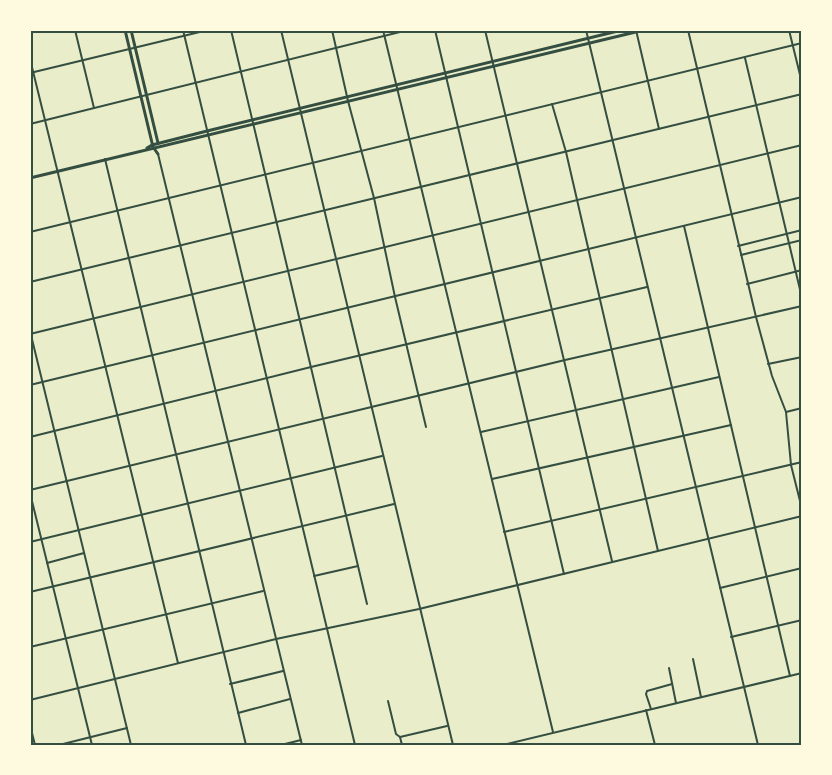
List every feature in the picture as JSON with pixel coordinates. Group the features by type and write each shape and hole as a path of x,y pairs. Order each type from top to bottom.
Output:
{"main road":[{"path":"125,30 158,154"},
{"path":"131,30 156,146"},
{"path":"492,64 621,30"},
{"path":"30,178 445,75 644,30"}],"street":[{"path":"75,30 94,108"},
{"path":"183,30 355,745"},
{"path":"32,73 208,30"},
{"path":"231,30 367,604"},
{"path":"280,30 453,745"},
{"path":"332,30 361,152 375,198 394,297 426,427"},
{"path":"383,30 431,236 553,732"},
{"path":"30,124 408,30"},
{"path":"435,30 564,574"},
{"path":"485,30 613,562"},
{"path":"586,30 758,745"},
{"path":"688,30 747,284 768,364 786,412 791,465 802,509"},
{"path":"789,30 802,83"},
{"path":"637,31 659,129"},
{"path":"30,232 802,43"},
{"path":"745,57 802,297"},
{"path":"30,59 178,663"},
{"path":"30,282 802,94"},
{"path":"552,103 566,152 658,551"},
{"path":"131,745 44,382 30,333 802,145"},
{"path":"158,154 302,745"},
{"path":"105,159 246,745"},
{"path":"30,385 802,196"},
{"path":"684,225 790,676"},
{"path":"738,246 802,230"},
{"path":"741,255 802,240"},
{"path":"747,284 802,270"},
{"path":"30,437 118,417 267,377 647,287"},
{"path":"92,745 30,492 468,383 802,306"},
{"path":"768,364 802,357"},
{"path":"480,432 719,376"},
{"path":"786,412 802,408"},
{"path":"492,479 731,424"},
{"path":"30,542 382,456"},
{"path":"504,532 802,462"},
{"path":"30,592 394,504"},
{"path":"30,700 276,639 419,609 802,516"},
{"path":"47,562 84,553"},
{"path":"314,576 358,566"},
{"path":"720,588 802,568"},
{"path":"30,647 264,591"},
{"path":"731,637 802,620"},
{"path":"693,659 701,697"},
{"path":"669,668 676,703"},
{"path":"230,684 284,671"},
{"path":"503,745 802,673"},
{"path":"651,709 647,691 672,684"},
{"path":"238,713 291,699"},
{"path":"388,701 396,734 402,745"},
{"path":"646,710 655,745"},
{"path":"30,725 35,745"},
{"path":"400,738 448,726"},
{"path":"59,745 127,728"},
{"path":"281,745 301,740"}]}
